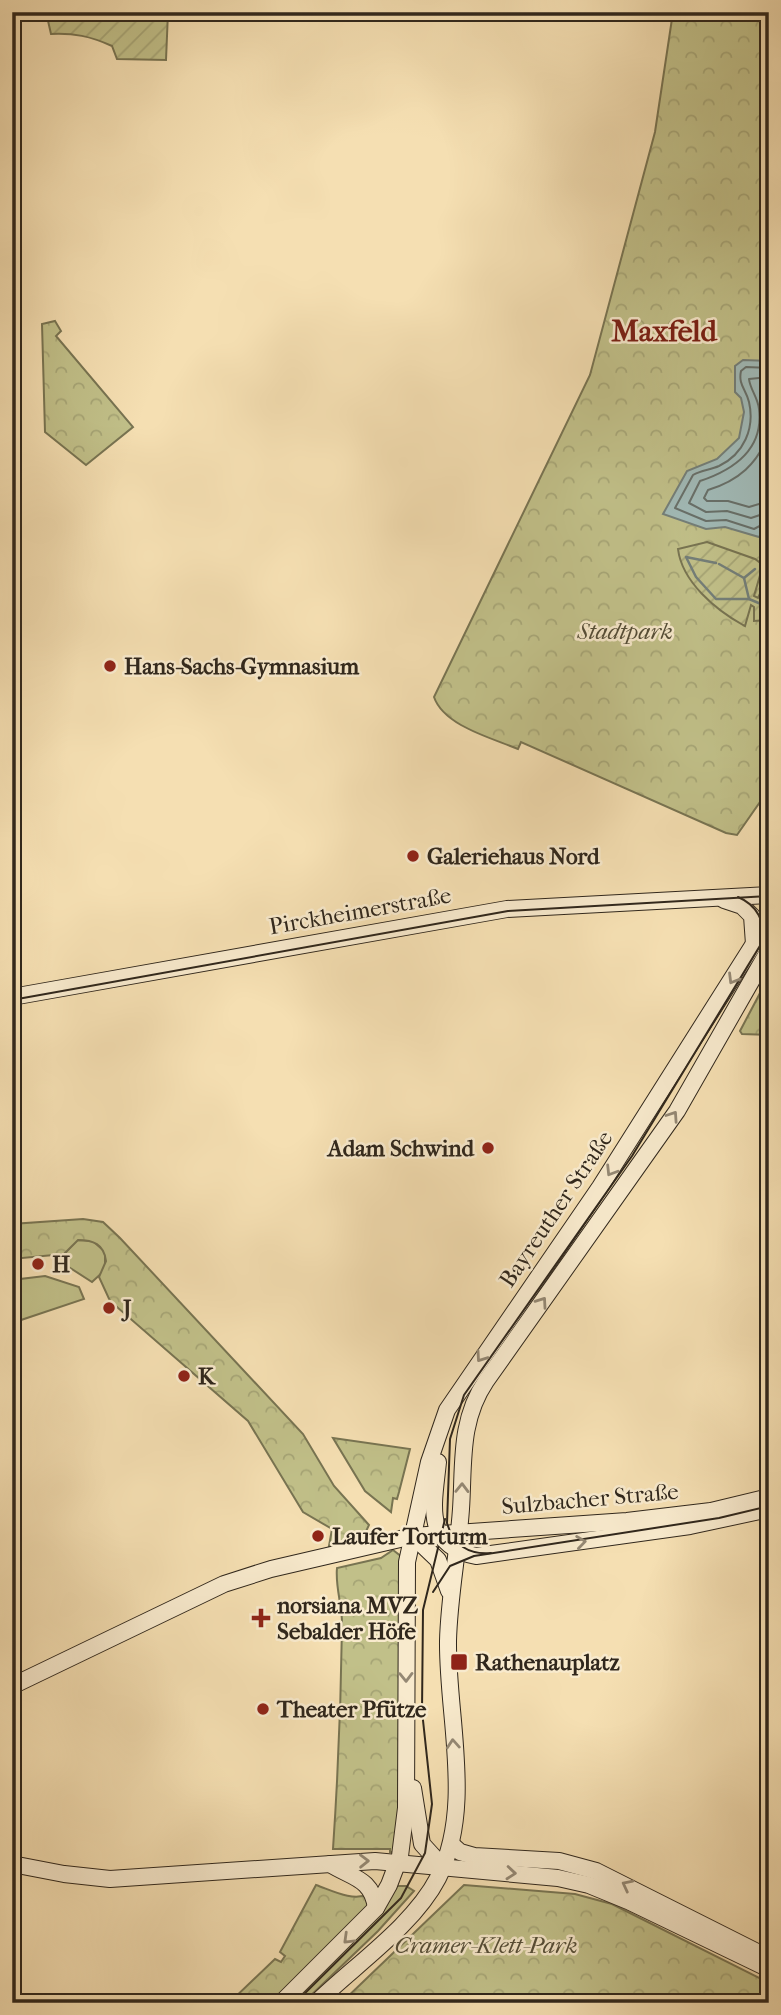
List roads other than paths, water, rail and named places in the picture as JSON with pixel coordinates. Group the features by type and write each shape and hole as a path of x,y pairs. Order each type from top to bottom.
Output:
{"main road":[{"name":"Pirckheimerstraße","path":"12,997 508,909 769,895"},
{"name":"Pirckheimerstraße","path":"719,898 749,912 761,947"},
{"name":"Bayreuther Straße","path":"459,1531 463,1445 467,1418 479,1391 677,1111 761,947 769,920"},
{"name":"Bayreuther Straße","path":"413,1536 429,1462 443,1421 464,1382 600,1187 761,947"},
{"path":"443,1421 434,1510 438,1533 457,1549"},
{"name":"Sulzbacher Straße","path":"12,1686 238,1578 413,1536 627,1521 711,1511 769,1497"},
{"name":"Sulzbacher Straße","path":"457,1549 476,1556 496,1555 704,1524 769,1510"},
{"path":"316,2003 418,1907 443,1867 450,1844 455,1792 449,1678 451,1596 459,1531"},
{"path":"413,1536 438,1560 451,1596"},
{"path":"281,2003 376,1908 398,1863 405,1825 405,1586 413,1536"},
{"path":"406,1763 416,1802 422,1844 443,1867"},
{"path":"450,1844 460,1852 474,1856 559,1861 596,1871 769,1958"},
{"path":"12,1864 76,1876 140,1879 326,1865 398,1863 582,1882 650,1911 769,1969"},
{"path":"326,1865 366,1882 373,1893 376,1908"}],"water":[{"path":"743,360 769,361 769,524 759,537 725,527 706,529 663,514 687,471 717,459 739,438 744,412 741,398 735,392 735,366"}],"waterway":[{"path":"716,563 686,557 696,577 716,599 749,599 761,604"},
{"path":"719,564 744,578 749,599"},
{"path":"744,578 755,569"},
{"path":"761,604 769,595"},
{"path":"761,604 763,616"}],"tram line":[{"path":"12,1000 508,911 769,896"},
{"path":"738,897 745,900 759,915 763,928 762,942"},
{"path":"491,1553 476,1552 463,1547 453,1537 447,1523 450,1439 464,1395 632,1156 769,931"},
{"path":"433,1592 450,1566 474,1556 719,1518 769,1506"},
{"path":"295,2003 401,1898 425,1853 432,1804 422,1711 423,1610 445,1519"}],"place":[{"name":"Hans-Sachs-Gymnasium","path":"110,666"},
{"name":"Galeriehaus Nord","path":"413,856"},
{"name":"Adam Schwind","path":"488,1148"},
{"name":"H","path":"38,1264"},
{"name":"J","path":"109,1308"},
{"name":"K","path":"184,1376"},
{"name":"Laufer Torturm","path":"318,1536"},
{"name":"norsiana MVZ Sebalder Höfe","path":"261,1618"},
{"name":"Rathenauplatz","path":"459,1662"},
{"name":"Theater Pfütze","path":"263,1709"}],"district":[{"name":"Maxfeld","path":"664,331"}],"park label":[{"name":"Stadtpark","path":"625,631"},
{"name":"Cramer-Klett-Park","path":"486,1945"}]}
